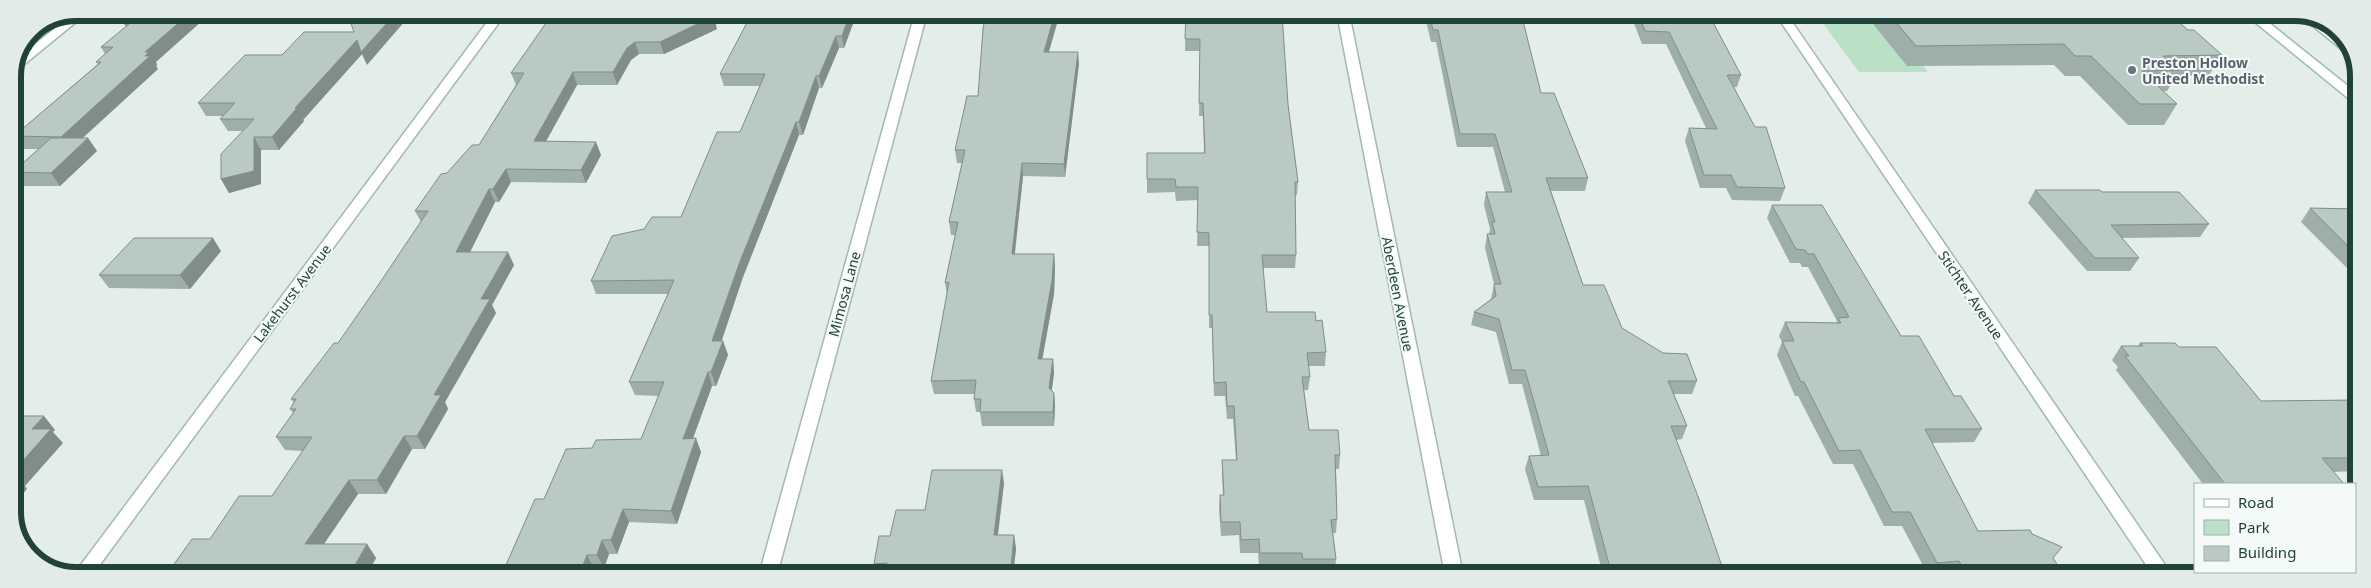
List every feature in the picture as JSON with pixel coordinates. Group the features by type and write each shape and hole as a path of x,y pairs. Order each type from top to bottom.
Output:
{"street":[{"name":"Lakehurst Avenue","path":"88,567 494,21"},
{"name":"Mimosa Lane","path":"770,567 919,21"},
{"name":"Aberdeen Avenue","path":"1345,21 1452,567"},
{"name":"Stichter Avenue","path":"1785,21 2158,567"},
{"path":"2260,21 2350,94"},
{"path":"24,58 68,22"}],"green space":[{"path":"1821,21 1879,21 1915,55 1928,72 1859,72"}],"building":[{"path":"128,21 181,21 145,52 149,52 145,56 150,56 61,137 21,136 21,130 101,62 96,62 113,47 101,47 129,24 124,24"},
{"path":"350,21 389,21 361,52 357,40 295,108 297,108 272,137 254,137 254,171 221,179 221,154 254,119 220,119 235,103 198,103 245,55 282,55 304,32 354,32"},
{"path":"547,21 704,21 660,42 635,42 627,48 613,72 573,72 534,141 596,142 581,170 506,169 493,189 489,189 456,252 508,252 481,299 490,299 434,395 441,395 417,436 404,436 377,480 349,480 305,544 367,544 354,567 172,567 192,539 210,539 239,496 272,496 312,437 276,437 296,409 290,409 296,399 291,399 334,343 338,343 428,211 415,211 441,174 447,173 472,145 479,145 524,73 511,73"},
{"path":"748,21 847,21 842,36 836,36 819,76 816,76 799,122 796,122 739,264 712,341 723,341 711,372 708,372 683,439 696,438 671,511 623,509 611,540 602,540 597,555 587,555 582,567 505,567 535,499 544,499 566,449 592,448 596,440 641,439 664,382 629,382 674,280 591,281 612,236 644,229 652,217 681,217 717,132 740,132 765,74 720,74"},
{"path":"984,21 1053,21 1044,52 1078,52 1064,164 1022,163 1012,254 1054,254 1052,281 1038,359 1053,359 1049,388 1054,393 1053,412 980,412 981,399 974,399 976,380 931,381 949,282 945,283 958,222 949,222 965,150 955,150 967,96 978,96"},
{"path":"1186,21 1283,21 1288,104 1298,182 1295,182 1296,255 1262,255 1267,312 1315,312 1316,321 1322,320 1326,352 1307,353 1310,377 1302,377 1309,430 1338,430 1340,455 1335,455 1337,519 1331,520 1336,559 1303,559 1302,553 1260,553 1259,539 1241,540 1240,522 1221,522 1220,495 1224,495 1222,460 1237,460 1234,406 1227,406 1226,382 1214,383 1212,315 1209,315 1209,233 1197,232 1198,187 1176,187 1175,179 1147,179 1147,153 1205,153 1203,103 1199,103 1200,39 1185,39"},
{"path":"1431,21 1523,21 1541,93 1554,93 1588,178 1546,178 1583,285 1604,285 1622,328 1663,353 1687,354 1697,381 1668,381 1687,426 1671,426 1722,567 1610,567 1588,486 1538,487 1529,456 1549,455 1525,370 1512,370 1499,319 1474,312 1496,296 1494,284 1501,284 1487,234 1495,234 1492,222 1495,222 1486,192 1512,192 1495,134 1460,134 1438,30 1433,30"},
{"path":"1641,21 1712,21 1741,75 1727,75 1755,127 1766,127 1785,188 1737,187 1731,175 1704,175 1689,128 1717,129 1669,32 1645,31"},
{"path":"1895,21 2177,21 2188,30 2194,30 2222,55 2163,56 2179,70 2142,71 2177,104 2140,104 2091,56 2075,56 2064,44 1916,46"},
{"path":"51,138 88,138 51,173 21,172 21,165"},
{"path":"2035,190 2179,192 2209,224 2111,225 2139,258 2095,258"},
{"path":"1772,205 1822,205 1901,336 1919,336 1954,396 1961,396 1982,429 1925,429 1978,531 2030,530 2032,534 2062,547 2053,558 2059,567 1962,567 1959,561 1937,563 1910,512 1892,512 1860,450 1839,451 1804,382 1801,382 1782,341 1794,341 1785,322 1841,323 1838,318 1849,317 1814,254 1808,254 1805,250 1796,249"},
{"path":"2310,208 2350,209 2350,248"},
{"path":"134,238 213,238 180,275 99,275"},
{"path":"2140,343 2175,343 2179,347 2216,347 2261,401 2350,400 2350,458 2322,458 2343,483 2224,483 2125,356 2129,356 2121,346 2143,346"},
{"path":"21,416 44,416 32,429 51,429 21,463"},
{"path":"932,470 1002,470 994,535 1014,535 1011,567 886,567 887,563 874,564 879,536 890,536 896,510 925,510"}],"place":[{"name":"Preston Hollow United Methodist","path":"2132,70"}]}
